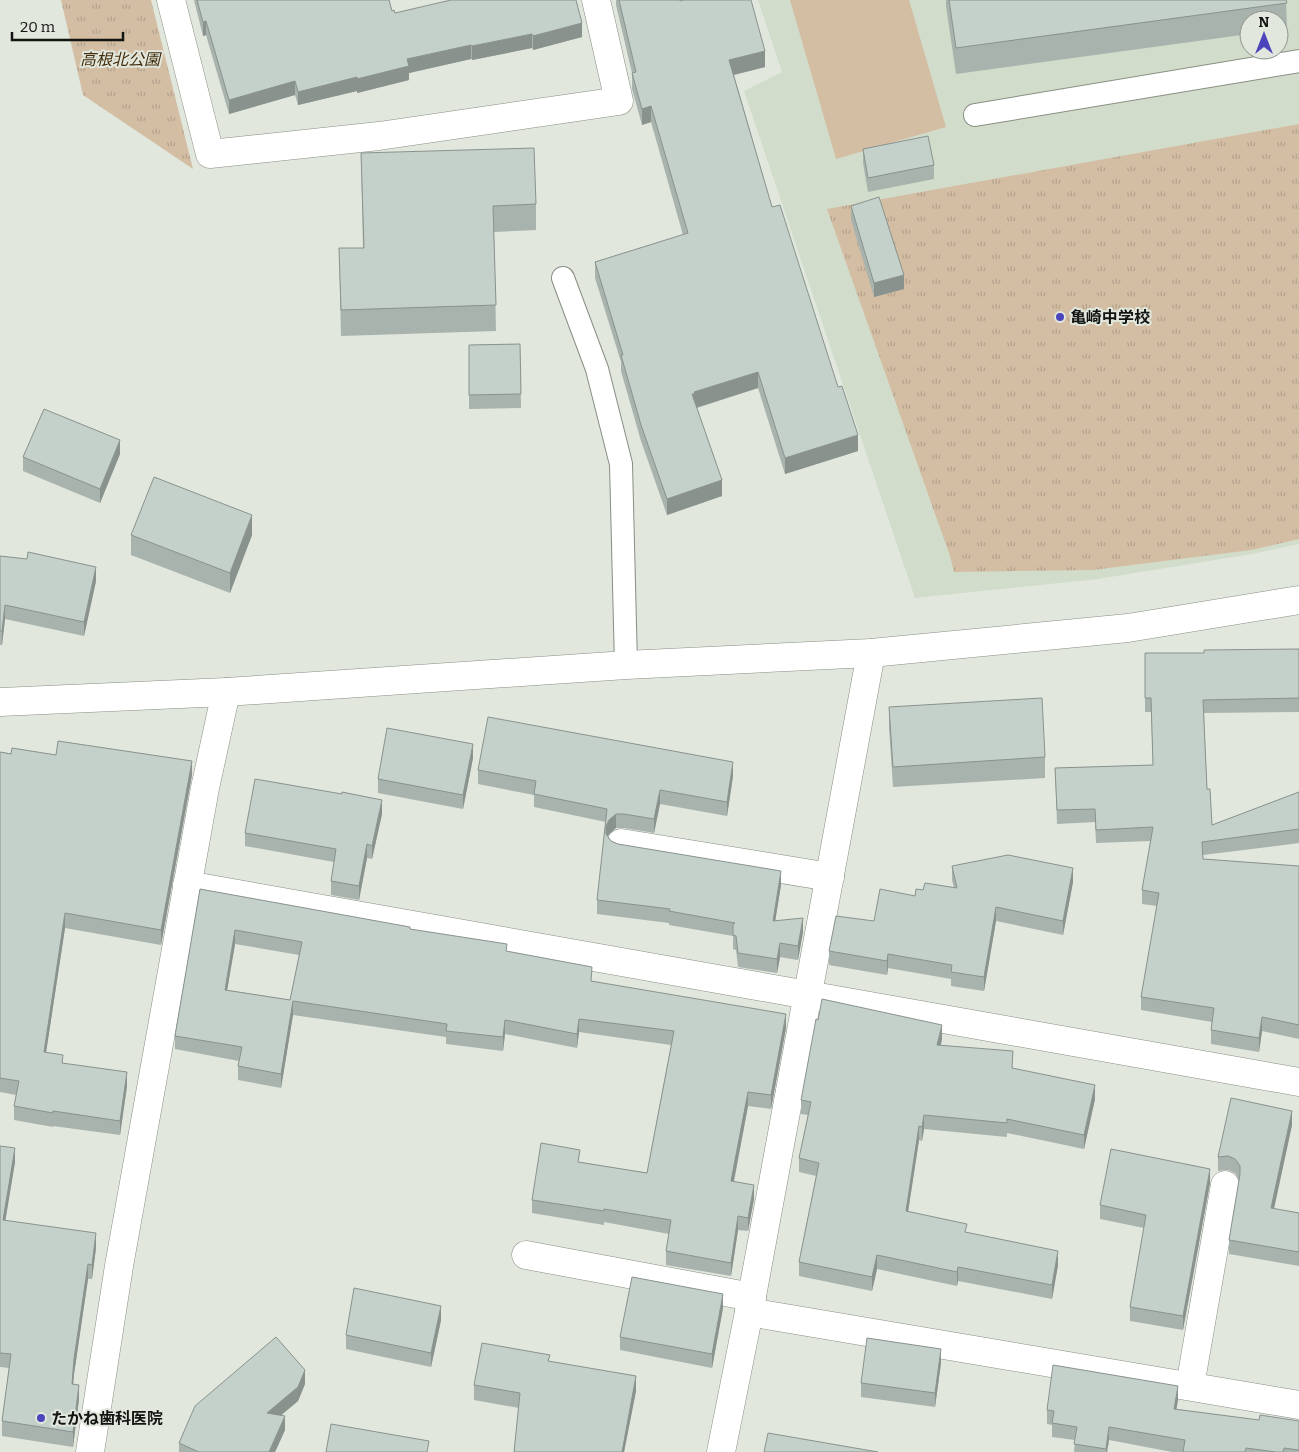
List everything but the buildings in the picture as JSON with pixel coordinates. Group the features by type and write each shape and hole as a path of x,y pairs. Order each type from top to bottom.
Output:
{"street":[{"path":"171,0 210,154 379,136 619,101 596,0"},
{"path":"0,702 226,692 626,665 872,653 1128,628 1299,600"},
{"path":"721,1452 872,653"},
{"path":"90,1452 118,1266 205,788 226,692"},
{"path":"621,843 830,877"},
{"path":"187,885 1299,1082"},
{"path":"1190,1386 1224,1185"},
{"path":"526,1255 750,1304 1299,1405"}],"lane":[{"path":"975,115 1299,61"},
{"path":"563,278 597,369 621,464 626,665"}],"shaded area":[{"name":"亀崎中学校","path":"758,0 1299,0 1299,544 1252,554 1098,579 915,598 744,91 782,72"}],"green space":[{"name":"高根北公園","path":"61,0 151,0 193,169 83,95"},
{"path":"790,0 909,0 946,127 836,159"},
{"path":"1299,124 1299,539 1251,550 1093,570 954,572 950,556 827,209"}],"place":[{"name":"亀崎中学校","path":"1060,317"},
{"name":"たかね歯科医院","path":"41,1418"}]}
